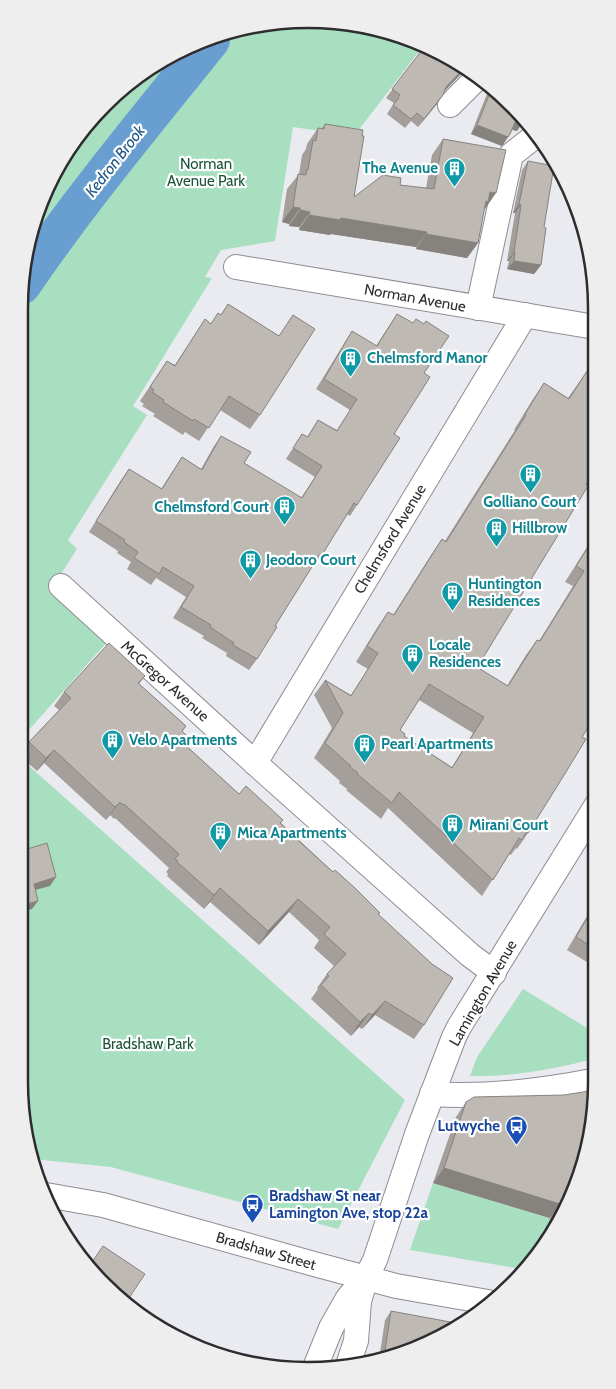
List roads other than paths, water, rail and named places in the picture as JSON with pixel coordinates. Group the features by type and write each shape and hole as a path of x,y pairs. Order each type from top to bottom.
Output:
{"street":[{"path":"450,105 474,81"},
{"path":"478,308 511,155 532,139"},
{"name":"Norman Avenue","path":"236,267 588,326"},
{"name":"Chelmsford Avenue","path":"255,763 525,315"},
{"name":"McGregor Avenue","path":"61,586 255,763 470,955 494,973"},
{"name":"Lamington Avenue","path":"350,1358 356,1342 359,1301 366,1278 380,1247 432,1094 457,1032 588,819"},
{"path":"432,1094 462,1096 502,1094 588,1082"},
{"name":"Bradshaw Street","path":"52,1196 102,1205 366,1278 482,1301"},
{"name":"Lamington Avenue","path":"317,1361 330,1328 348,1298 366,1278"}],"waterway":[{"name":"Kedron Brook","path":"30,274 90,191 205,47"}],"place":[{"name":"The Avenue","path":"454,187"},
{"name":"Chelmsford Manor","path":"351,377"},
{"name":"Golliano Court","path":"530,493"},
{"name":"Chelmsford Court","path":"285,526"},
{"name":"Hillbrow","path":"496,547"},
{"name":"Jeodoro Court","path":"250,579"},
{"name":"Huntington Residences","path":"452,612"},
{"name":"Locale Residences","path":"413,673"},
{"name":"Velo Apartments","path":"113,759"},
{"name":"Pearl Apartments","path":"365,763"},
{"name":"Mirani Court","path":"453,844"},
{"name":"Mica Apartments","path":"221,852"},
{"name":"Lutwyche","path":"516,1145"},
{"name":"Bradshaw St near Lamington Ave, stop 22a","path":"253,1224"}],"park label":[{"name":"Norman Avenue Park","path":"206,172"},
{"name":"Bradshaw Park","path":"148,1044"}]}
